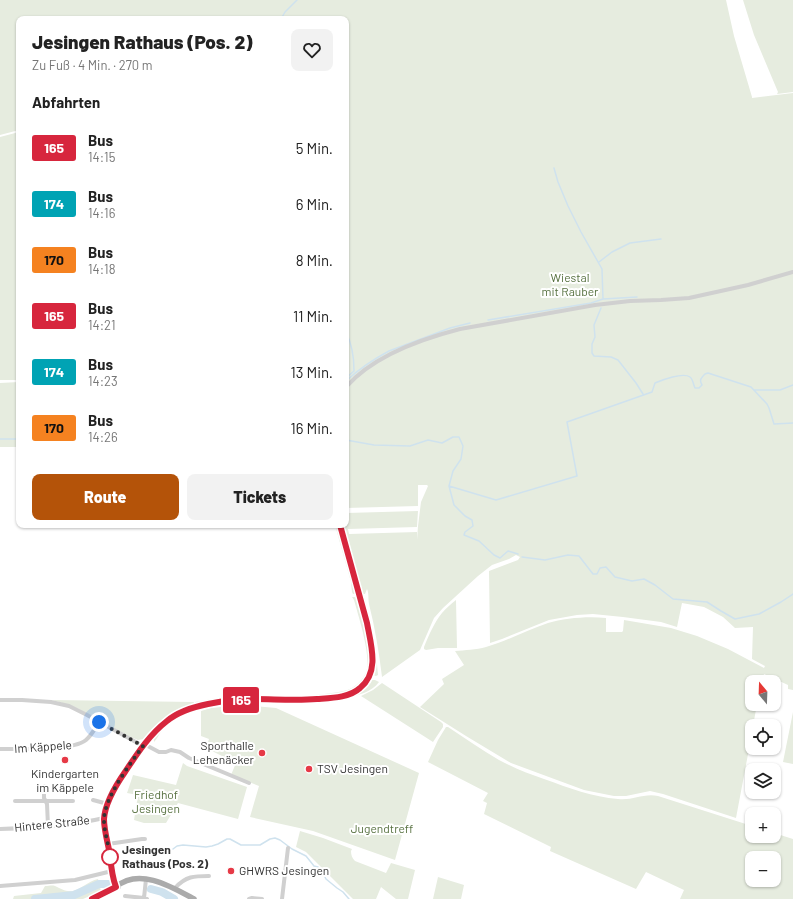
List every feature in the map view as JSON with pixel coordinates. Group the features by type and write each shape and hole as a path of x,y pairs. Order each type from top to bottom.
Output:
{"main road":[{"path":"93,899 121,883 136,879 157,881 175,888 194,899"}],"street":[{"path":"349,384 358,376 389,355 447,332 595,304 689,298 748,285 793,272"},
{"path":"116,887 113,878 104,818 108,804 115,789 143,745 167,721 176,714 194,706 218,702 252,699 309,700 348,695 356,691 368,681 373,661 369,634 341,528"},
{"path":"0,700 51,702 69,706 159,752 171,750 180,752 189,758 250,783"},
{"name":"Im Käppele","path":"0,749 46,749 75,745 86,741 99,722"},
{"path":"44,786 48,826"},
{"path":"93,800 108,804"},
{"path":"15,801 73,801"},
{"name":"Hintere Straße","path":"0,829 48,826 104,818"},
{"path":"108,844 142,839 146,840"},
{"path":"282,899 288,848"},
{"path":"0,886 75,880 112,871"},
{"path":"175,888 179,883 193,876 209,876"},
{"path":"125,896 146,898 146,879"},
{"path":"250,899 262,899"}],"green space":[{"name":"Wiestal mit Rauber","path":"0,0 726,0 734,36 752,98 793,93 793,690 788,689 788,685 781,682 781,675 745,675 745,711 756,711 754,719 745,719 745,755 748,755 746,763 745,763 736,818 650,791 626,796 614,796 584,790 511,763 420,707 444,684 442,679 464,665 455,651 486,647 548,623 584,617 606,618 606,632 622,632 624,620 671,628 697,636 728,649 764,668 765,666 752,659 753,627 735,628 723,617 704,607 682,603 677,627 661,622 623,617 593,614 577,615 549,620 490,643 489,571 518,560 520,557 516,555 492,565 478,576 434,618 420,650 382,677 368,591 367,589 365,594 361,594 343,528 349,528 349,513 418,511 417,527 348,529 349,534 417,532 417,540 421,502 428,486 418,485 418,506 349,508 349,16 16,16 16,131 0,135"},
{"path":"743,0 793,0 793,92 777,94 778,92 754,35"},
{"path":"16,133 16,380 0,380 0,137"},
{"path":"16,382 16,447 0,447 0,383"},
{"path":"336,528 338,528 357,594 353,594 352,592 351,582"},
{"path":"352,597 358,598 368,636 370,656 370,665 367,675 363,682 355,689 340,694 322,697 213,701 195,704 195,702 226,697 319,695 350,689 355,686 365,675 368,662 364,635"},
{"path":"363,598 365,598 376,653 378,675 376,676 373,675 375,666"},
{"path":"456,600 457,648 424,649 432,629 442,613"},
{"path":"372,680 379,682 369,691 347,698 324,702 245,703 197,709 170,722 154,742 154,738 157,734 172,719 197,707 212,704 352,695 362,690"},
{"path":"382,683 443,724 443,727 433,742 361,696 373,690"},
{"path":"52,700 194,702 193,705 181,708 168,716 144,739 138,740 79,709"},
{"name":"TSV Jesingen","path":"242,705 276,708 419,773 395,860 313,831 250,817 259,786 231,775 236,763 206,748 209,739 201,736 201,711 211,708"},
{"path":"793,712 793,764 783,762"},
{"path":"446,727 448,727 505,763 527,773 572,789 618,799 628,799 647,795 658,796 745,824 745,843 781,843 781,835 793,839 793,899 680,899 684,890 646,872 636,889 550,851 551,847 484,814 487,803 483,801 488,793 428,762 438,740"},
{"name":"Friedhof Jesingen","path":"183,763 187,766 247,787 238,819 178,803 166,823 144,823 134,820 138,795 127,793 133,775 176,785"},
{"path":"300,831 352,849 351,855 355,861 386,873 391,863 415,870 408,899 396,899 381,887 376,899 353,899 306,852 296,847"},
{"path":"438,877 464,885 461,899 433,899"},
{"path":"98,879 101,891 83,899 13,899 14,896 41,893 45,886 54,886 66,891 73,891 91,881"}],"waterway":[{"path":"283,16 297,0"},
{"path":"554,168 568,206 602,269 603,299"},
{"path":"599,262 612,252 630,243 661,239"},
{"path":"488,320 591,303 603,299 637,297"},
{"path":"601,308 594,325 595,337 592,344 592,353 594,356 611,357 618,360 643,394"},
{"path":"349,378 367,364 389,351 450,328 470,323"},
{"path":"349,339 354,361 354,371 349,375"},
{"path":"449,486 496,500 577,476 567,422 652,392 655,383 667,378 683,375 690,377 695,388 699,388 702,385 701,379 708,373 751,387 767,404 774,424 793,423"},
{"path":"754,390 780,390 793,385"},
{"path":"349,441 374,445 410,446 428,440 442,443 453,437 459,437 463,446 461,459 453,471 449,486 454,505 465,516 472,520 473,526 465,532 464,535 479,541 494,555 500,558 508,551 518,554"},
{"path":"0,439 16,439"},
{"path":"522,557 545,560 568,555 579,556 593,574 597,574 600,568 606,567 615,577 632,581 644,579 655,585 673,599 707,602 735,619 759,614 793,594"},
{"path":"173,849 177,846 183,845 206,847 212,846 227,839 241,845 260,845 270,839 275,838 306,856 314,866 321,869 326,879 343,892 349,899"},
{"path":"35,899 74,895 99,884 108,884"},
{"path":"151,889 162,892 174,899"}],"bus line":[{"name":"165","path":"92,899 116,887 113,878 104,823 108,804 122,777 143,746 167,721 176,714 194,706 218,702 252,699 309,700 348,695 356,691 368,681 373,661 370,639 341,528"}],"place":[{"name":"Sporthalle Lehenäcker","path":"262,753"},
{"name":"Kindergarten im Käppele","path":"65,760"},
{"name":"TSV Jesingen","path":"309,769"},
{"name":"Jesingen Rathaus (Pos. 2)","path":"110,857"},
{"name":"GHWRS Jesingen","path":"231,871"}],"route":[{"path":"99,722 143,746 122,777 108,804 104,818 110,857"}],"park label":[{"name":"Jugendtreff","path":"382,829"}]}
